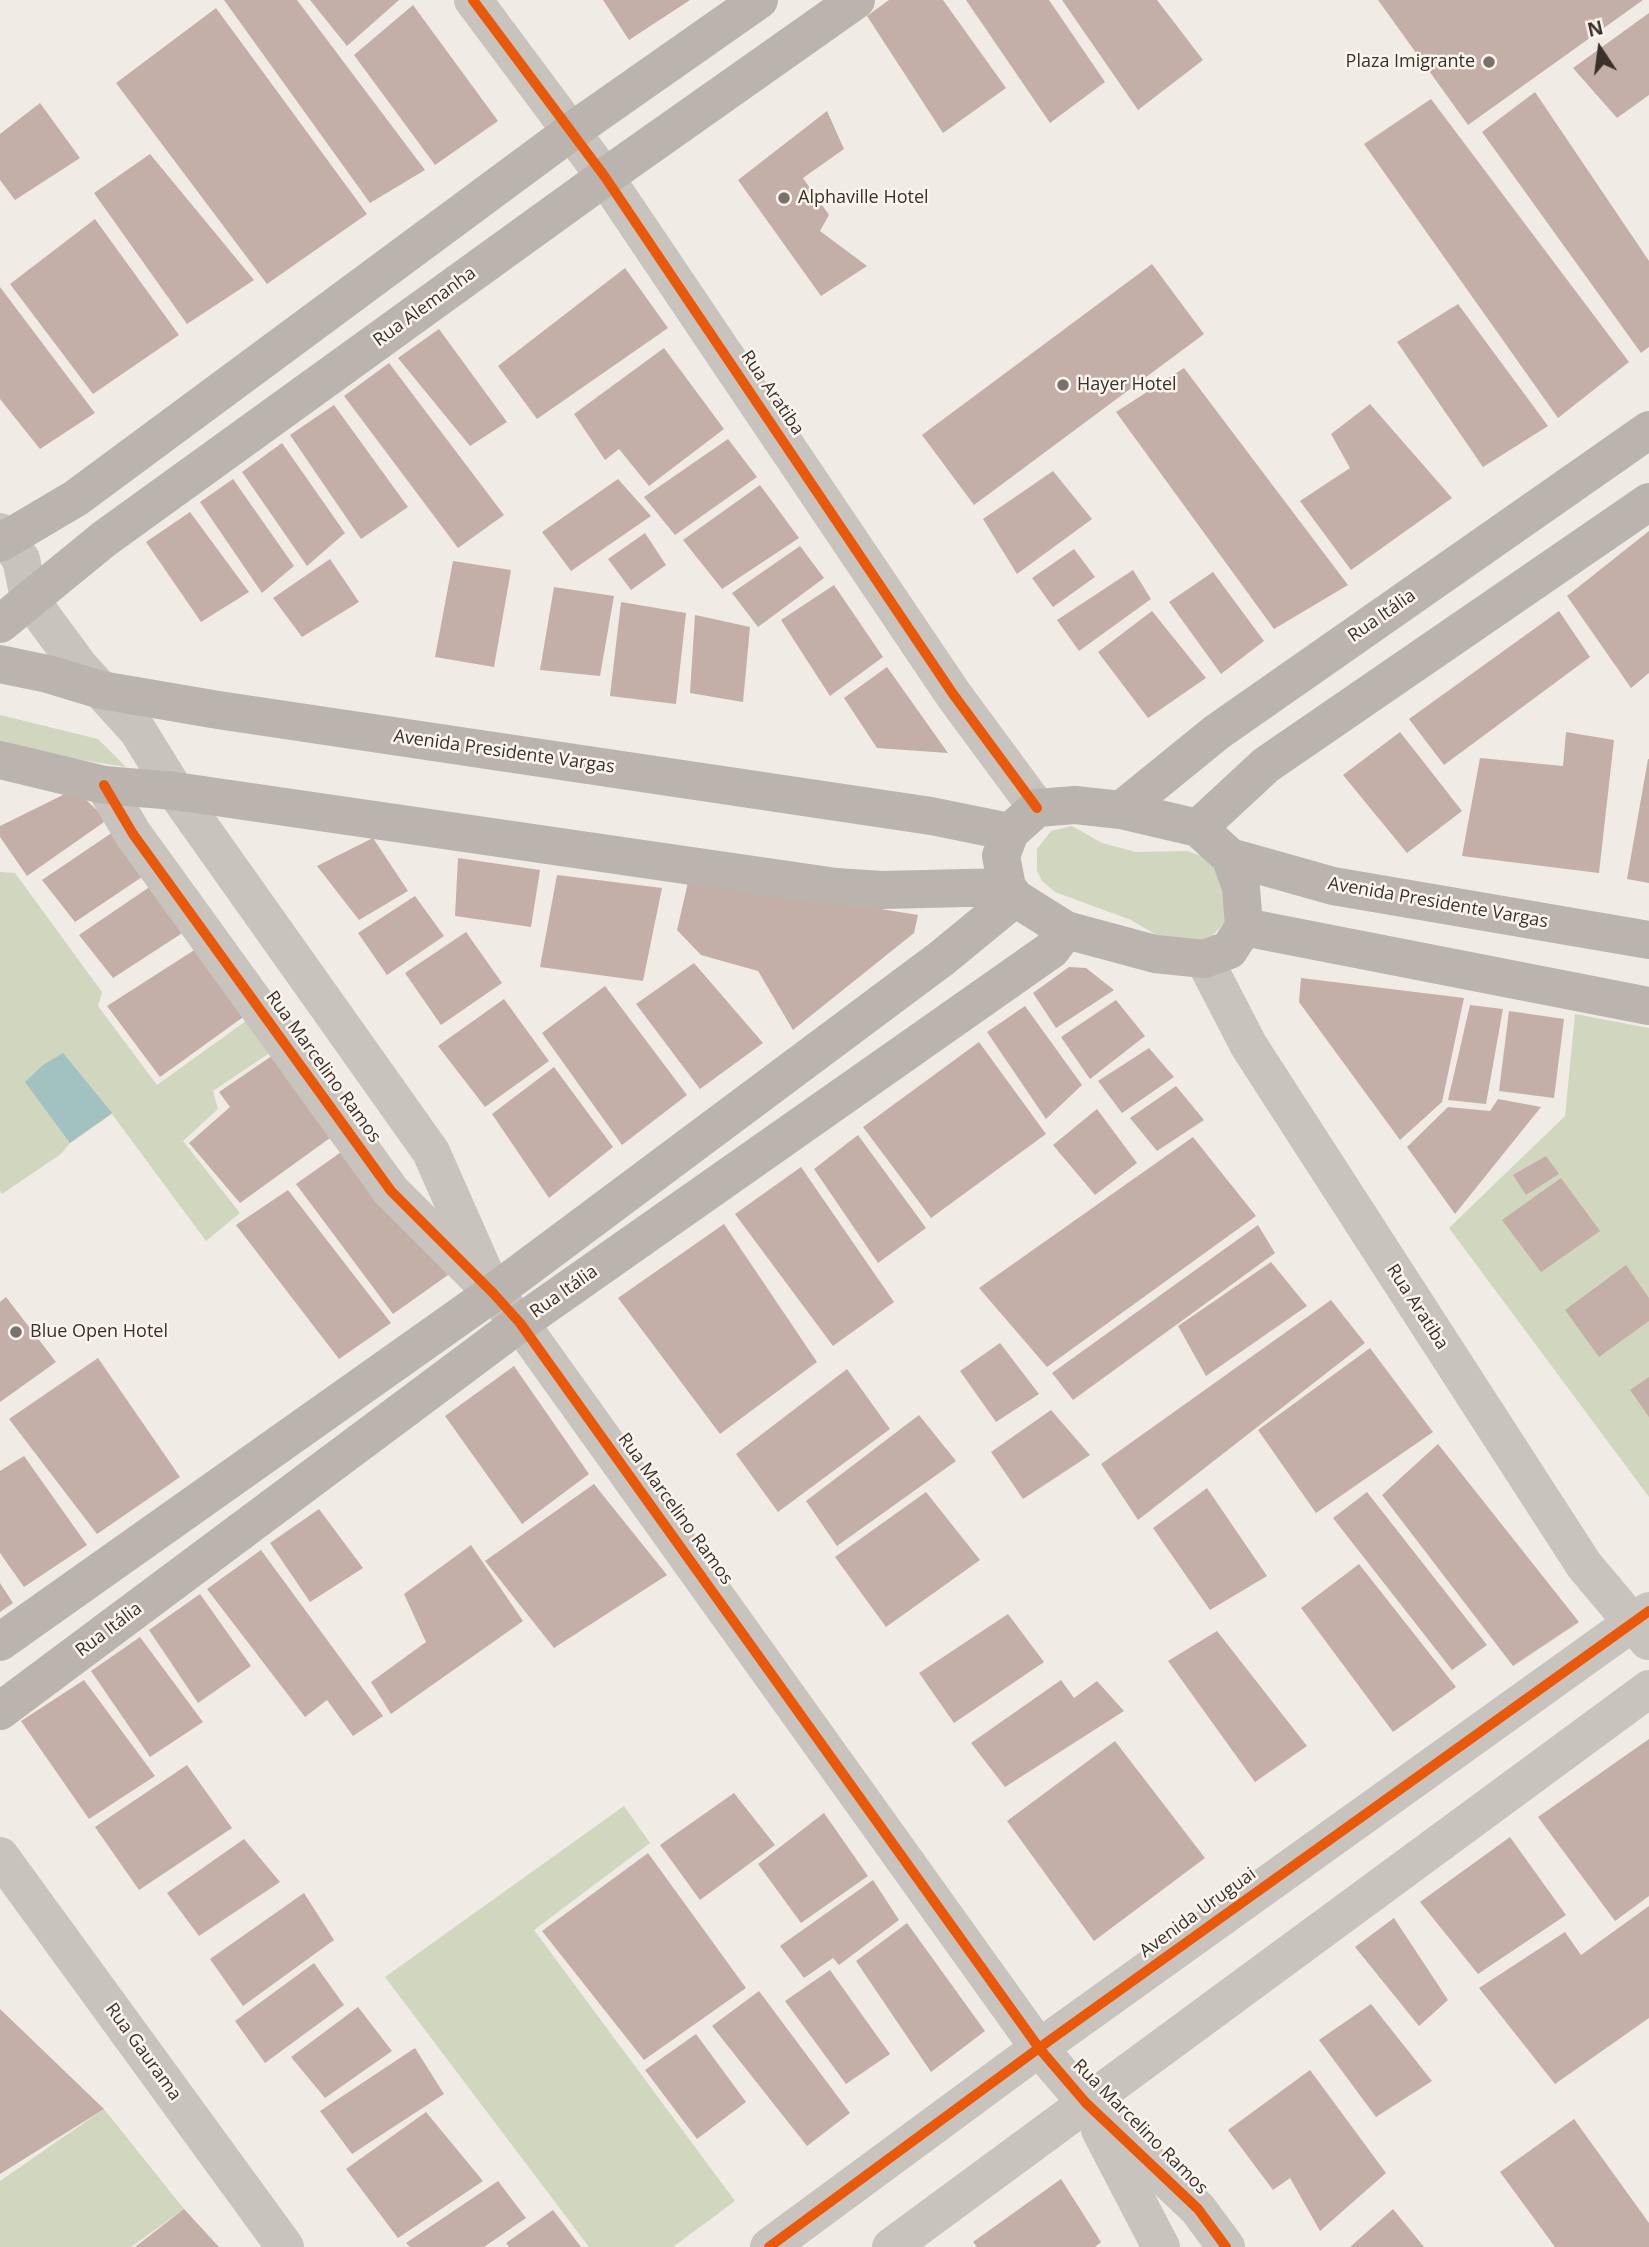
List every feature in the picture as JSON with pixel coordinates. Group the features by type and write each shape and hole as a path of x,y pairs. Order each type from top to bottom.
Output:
{"main road":[{"path":"2,538 76,498 572,131 759,0"},
{"name":"Rua Alemanha","path":"0,624 14,594 104,539 605,177 856,0"},
{"name":"Rua Itália","path":"1121,810 1217,732 1649,430"},
{"path":"1198,828 1266,765 1649,502"},
{"name":"Avenida Presidente Vargas","path":"0,664 48,674 100,690 231,712 931,816 1024,820 1074,805 1121,810 1198,828 1230,857 1333,886 1649,940"},
{"path":"0,760 104,785 175,791 836,887 1011,893 1066,930 1155,954 1204,959 1229,950 1244,927 1649,1006"},
{"path":"1011,893 1000,856 1024,820"},
{"name":"Avenida Presidente Vargas","path":"1230,857 1241,887 1244,927"},
{"path":"0,1642 493,1293 942,958 1011,893"},
{"name":"Rua Itália","path":"0,1711 520,1323 1051,950 1066,930"}],"street":[{"name":"Rua Aratiba","path":"473,0 605,177 1000,760 1024,820"},
{"path":"2,538 21,559 14,594"},
{"name":"Rua Marcelino Ramos","path":"14,594 138,731 175,791 431,1152 493,1293"},
{"name":"Rua Marcelino Ramos","path":"104,785 133,834 391,1191 520,1323 1039,2048 1086,2103 1198,2209 1226,2247"},
{"name":"Rua Aratiba","path":"1204,959 1249,1046 1584,1564 1644,1625"},
{"name":"Avenida Uruguai","path":"769,2247 1039,2048 1644,1625"},
{"path":"891,2247 1649,1689"},
{"name":"Rua Gaurama","path":"0,1856 285,2247"},
{"name":"Rua Marcelino Ramos","path":"1086,2103 1158,2243"},
{"path":"1158,2243 1198,2209"}],"green space":[{"path":"0,715 98,739 126,767 0,747"},
{"path":"1072,826 1102,843 1136,852 1187,851 1201,856 1214,866 1224,879 1225,922 1206,943 1178,948 1131,920 1055,892 1042,881 1037,871 1037,849 1051,831"},
{"path":"0,872 15,873 102,992 98,1006 157,1085 257,1013 280,1046 213,1091 218,1109 183,1141 240,1213 206,1241 112,1114 70,1143 61,1154 2,1194 0,1191"},
{"path":"1575,1014 1649,1028 1649,1497 1449,1228 1565,1116"},
{"path":"624,1806 650,1843 534,1930 735,2201 673,2247 589,2247 385,1977"},
{"path":"104,2109 184,2209 131,2247 0,2247 0,2181"}],"water":[{"path":"63,1053 112,1113 70,1143 25,1082 43,1065"}],"building":[{"path":"224,0 297,0 425,170 370,203"},
{"path":"310,0 399,0 347,46"},
{"path":"603,0 690,0 629,40"},
{"path":"889,0 943,0 1006,88 943,133 867,16"},
{"path":"966,0 1049,0 1105,82 1050,123"},
{"path":"1062,0 1157,0 1203,60 1138,110"},
{"name":"Plaza Imigrante","path":"1378,0 1643,0 1468,125"},
{"path":"413,5 498,121 435,165 354,55"},
{"path":"216,8 367,214 267,284 116,83"},
{"path":"1649,13 1649,95 1617,118 1573,68"},
{"path":"1535,92 1649,261 1649,347 1641,353 1482,132"},
{"path":"1431,99 1629,362 1558,418 1364,144"},
{"path":"40,103 80,158 15,200 0,180 0,134"},
{"name":"Alphaville Hotel","path":"827,111 844,149 803,178 829,215 820,231 867,266 821,296 738,180"},
{"path":"150,154 254,280 187,324 94,193"},
{"path":"95,219 179,335 93,394 10,284"},
{"name":"Hayer Hotel","path":"1152,264 1204,334 974,505 922,435"},
{"path":"625,268 668,328 537,419 498,366"},
{"path":"0,287 95,413 40,449 0,399"},
{"path":"1458,304 1548,426 1483,467 1397,342"},
{"path":"439,329 507,422 470,446 398,358"},
{"path":"664,348 724,429 649,486 619,449 605,460 574,414"},
{"path":"389,363 504,515 458,548 344,396"},
{"path":"1184,368 1348,585 1274,629 1116,412"},
{"path":"1370,404 1452,498 1351,570 1300,501 1350,468 1331,434"},
{"path":"334,405 408,507 361,539 290,435"},
{"path":"728,439 757,477 675,535 644,497"},
{"path":"282,443 345,533 307,566 242,472"},
{"path":"1053,471 1092,519 1017,574 983,519"},
{"path":"233,479 294,566 262,593 200,502"},
{"path":"618,479 651,516 571,571 542,532"},
{"path":"760,485 799,538 722,589 683,540"},
{"path":"190,512 249,592 201,622 146,542"},
{"path":"1649,531 1649,673 1631,688 1567,596"},
{"path":"645,533 666,565 631,590 608,559"},
{"path":"800,546 824,578 758,627 732,593"},
{"path":"1074,549 1095,577 1053,607 1032,578"},
{"path":"330,559 359,602 302,637 273,598"},
{"path":"453,561 511,570 494,667 435,657"},
{"path":"1133,570 1151,599 1079,651 1057,620"},
{"path":"1213,572 1264,641 1221,674 1169,602"},
{"path":"834,585 883,657 830,696 781,620"},
{"path":"554,587 614,596 600,676 540,670"},
{"path":"621,602 686,613 676,704 610,696"},
{"path":"1152,611 1206,678 1148,718 1098,652"},
{"path":"1559,611 1590,657 1444,765 1409,719"},
{"path":"695,615 750,627 743,702 690,693"},
{"path":"887,667 948,753 877,748 844,698"},
{"path":"1400,732 1462,811 1407,853 1343,775"},
{"path":"1566,732 1614,740 1599,873 1462,856 1480,758 1563,766"},
{"path":"1649,759 1649,883 1627,879"},
{"path":"75,789 107,820 27,876 0,837 0,826"},
{"path":"116,830 148,873 75,922 42,880"},
{"path":"373,838 408,891 359,920 317,866"},
{"path":"458,858 540,870 531,927 455,916"},
{"path":"557,875 662,888 643,981 540,967"},
{"path":"689,878 918,915 914,933 793,1030 758,971 701,955 677,930"},
{"path":"151,886 187,930 113,978 79,935"},
{"path":"415,896 444,936 387,975 358,933"},
{"path":"466,932 502,983 441,1025 405,973"},
{"path":"199,947 246,1015 160,1077 107,1006"},
{"path":"694,963 763,1043 700,1089 636,1004"},
{"path":"1069,967 1086,968 1114,990 1056,1028 1033,993"},
{"path":"1301,978 1464,998 1442,1102 1400,1140 1299,1002"},
{"path":"605,986 687,1095 622,1145 542,1033"},
{"path":"504,999 549,1061 485,1107 438,1046"},
{"path":"1116,1000 1145,1036 1090,1079 1061,1037"},
{"path":"1470,1005 1503,1009 1486,1104 1448,1100"},
{"path":"1025,1006 1082,1085 1046,1119 987,1032"},
{"path":"1509,1011 1564,1019 1554,1098 1499,1091"},
{"path":"979,1042 1046,1134 931,1218 863,1127"},
{"path":"1149,1048 1174,1077 1122,1113 1098,1081"},
{"path":"279,1051 341,1130 240,1203 189,1143 230,1107 219,1092"},
{"path":"554,1067 613,1147 549,1198 492,1114"},
{"path":"1176,1086 1204,1120 1157,1151 1130,1118"},
{"path":"1498,1099 1541,1107 1455,1214 1407,1147 1448,1107 1490,1111"},
{"path":"1097,1109 1137,1163 1095,1195 1053,1145"},
{"path":"858,1135 926,1228 878,1263 814,1169"},
{"path":"1193,1137 1256,1216 1047,1367 979,1288"},
{"path":"351,1145 448,1275 393,1314 296,1184"},
{"path":"1546,1156 1559,1174 1526,1195 1513,1175"},
{"path":"801,1167 894,1302 833,1346 735,1214"},
{"path":"1561,1178 1600,1231 1541,1272 1502,1220"},
{"path":"288,1190 391,1323 339,1359 236,1225"},
{"path":"724,1224 817,1362 720,1434 618,1298"},
{"path":"1258,1225 1275,1253 1073,1400 1052,1373"},
{"path":"1271,1262 1307,1306 1206,1376 1178,1326"},
{"path":"1626,1265 1649,1298 1649,1321 1599,1357 1565,1310"},
{"name":"Blue Open Hotel","path":"6,1297 56,1362 0,1402 0,1302"},
{"path":"1331,1300 1365,1343 1138,1520 1101,1464"},
{"path":"1000,1343 1039,1394 996,1422 960,1371"},
{"path":"1370,1348 1433,1432 1316,1513 1258,1430"},
{"path":"98,1358 180,1477 97,1534 9,1419"},
{"path":"514,1366 589,1474 522,1524 445,1416"},
{"path":"847,1369 890,1429 778,1512 736,1454"},
{"path":"1649,1377 1649,1417 1630,1390"},
{"path":"1051,1410 1090,1455 1023,1499 991,1452"},
{"path":"919,1415 956,1461 837,1546 806,1501"},
{"path":"1438,1444 1579,1622 1513,1666 1382,1495"},
{"path":"24,1456 87,1545 24,1587 0,1553 0,1471"},
{"path":"594,1484 667,1575 554,1648 485,1561"},
{"path":"1207,1488 1267,1576 1210,1610 1153,1528"},
{"path":"926,1492 980,1560 886,1627 835,1557"},
{"path":"1367,1492 1487,1645 1452,1670 1333,1518"},
{"path":"319,1509 363,1568 310,1602 270,1543"},
{"path":"471,1545 523,1621 391,1714 371,1682 426,1642 404,1594"},
{"path":"261,1550 383,1716 353,1736 327,1700 305,1717 207,1589"},
{"path":"1359,1564 1456,1687 1393,1732 1301,1608"},
{"path":"0,1583 13,1603 0,1612"},
{"path":"200,1594 251,1666 198,1703 149,1630"},
{"path":"1008,1614 1044,1662 954,1723 919,1673"},
{"path":"1217,1631 1307,1746 1255,1782 1168,1661"},
{"path":"140,1637 203,1722 150,1757 91,1671"},
{"path":"84,1680 155,1776 89,1819 21,1721"},
{"path":"1061,1680 1074,1698 1097,1681 1124,1711 1005,1787 971,1743"},
{"path":"1649,1739 1649,1896 1615,1921 1538,1817"},
{"path":"1115,1741 1205,1858 1094,1941 1007,1821"},
{"path":"187,1765 232,1828 139,1890 95,1827"},
{"path":"734,1793 775,1845 700,1900 660,1845"},
{"path":"824,1813 868,1876 801,1923 758,1864"},
{"path":"1510,1837 1566,1915 1478,1974 1420,1902"},
{"path":"244,1839 280,1882 199,1936 167,1893"},
{"path":"648,1853 746,1988 644,2060 542,1931"},
{"path":"873,1880 899,1920 839,1965 833,1958 804,1978 780,1946"},
{"path":"304,1893 334,1940 243,2006 210,1959"},
{"path":"1649,1906 1649,2018 1555,2084 1479,1988 1565,1932 1581,1955"},
{"path":"1394,1918 1448,2000 1419,2026 1355,1947"},
{"path":"907,1923 985,2031 931,2072 856,1961"},
{"path":"314,1963 344,2005 265,2063 235,2021"},
{"path":"830,1970 890,2054 846,2084 785,2001"},
{"path":"759,1991 850,2113 807,2146 712,2026"},
{"path":"1371,2004 1432,2081 1376,2117 1319,2040"},
{"path":"358,2007 392,2051 325,2098 291,2057"},
{"path":"0,2009 104,2109 0,2174"},
{"path":"696,2034 746,2102 697,2139 645,2070"},
{"path":"415,2048 444,2094 352,2154 320,2111"},
{"path":"1310,2070 1386,2173 1320,2231 1290,2178 1273,2190 1228,2130"},
{"path":"426,2112 483,2181 398,2238 346,2169"},
{"path":"1574,2119 1649,2223 1649,2247 1555,2247 1500,2172"},
{"path":"1061,2179 1101,2242 1095,2247 977,2247 973,2242"},
{"path":"498,2181 526,2218 484,2247 410,2247 406,2243"},
{"path":"184,2209 219,2247 135,2247"},
{"path":"1393,2209 1424,2247 1350,2247"},
{"path":"553,2210 581,2247 509,2247 506,2243"}],"cycle path":[{"path":"473,0 605,177 953,694 1037,808"},
{"path":"104,785 133,834 391,1191 520,1323 1039,2048 1086,2103 1198,2209 1226,2247"},
{"path":"769,2247 1039,2048 1649,1611"}],"place":[{"name":"Plaza Imigrante","path":"1489,62"},
{"name":"Alphaville Hotel","path":"784,198"},
{"name":"Hayer Hotel","path":"1063,385"},
{"name":"Blue Open Hotel","path":"16,1332"}]}
